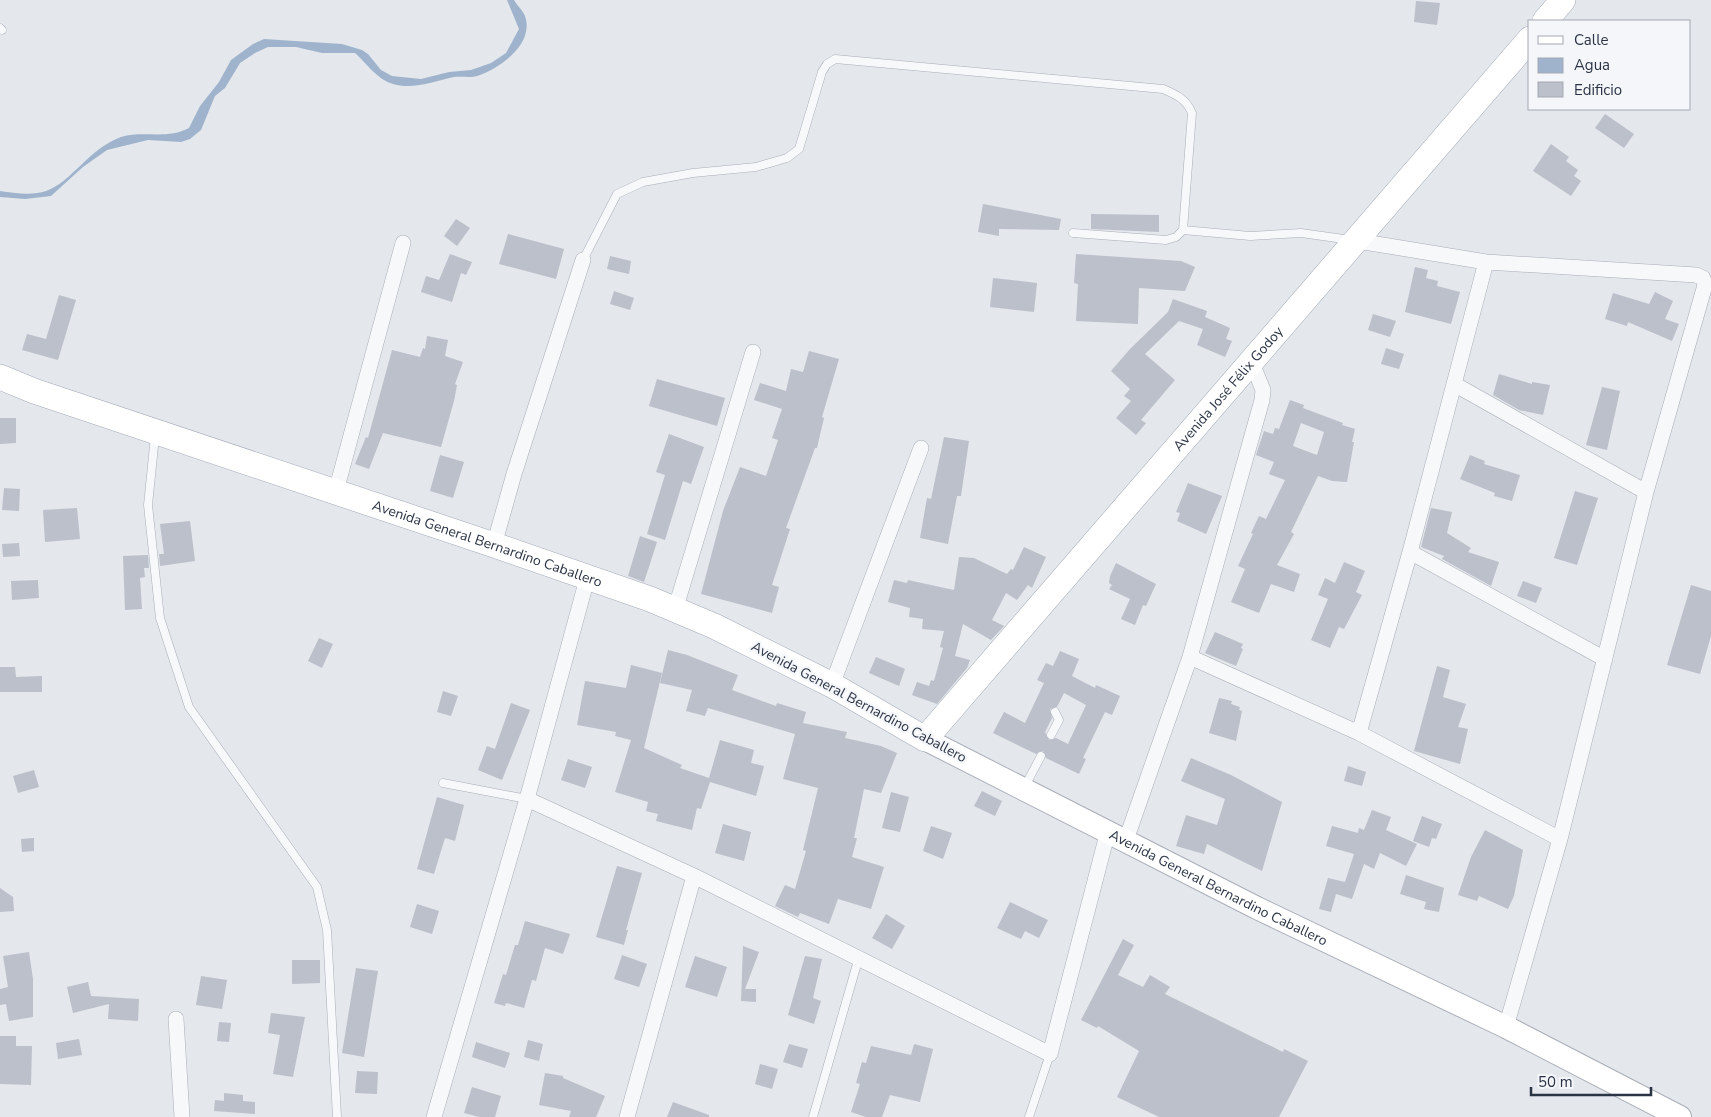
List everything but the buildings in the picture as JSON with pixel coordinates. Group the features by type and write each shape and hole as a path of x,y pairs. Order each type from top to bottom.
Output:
{"main road":[{"path":"1546,20 1563,0"},
{"name":"Avenida José Félix Godoy","path":"926,739 1358,241 1528,41"},
{"name":"Avenida General Bernardino Caballero","path":"0,377 155,431 494,544 714,626 832,685 926,739 1257,908 1506,1028 1680,1117"}],"street":[{"path":"1358,241 1486,262 1686,274 1703,278 1706,285 1646,492 1560,839 1506,1028"},
{"path":"336,491 403,243"},
{"path":"494,544 514,474 584,260"},
{"path":"1359,733 1410,552 1486,262"},
{"path":"675,610 753,352"},
{"path":"526,799 694,876 1050,1054 1117,835 1190,657 1262,400 1263,390 1252,363"},
{"path":"1454,384 1646,492"},
{"path":"832,685 921,448"},
{"path":"1410,552 1605,659"},
{"path":"434,1117 526,799 587,579"},
{"path":"1190,657 1359,733 1560,839"},
{"path":"627,1117 694,876"},
{"path":"176,1019 182,1117"}],"lane":[{"path":"584,260 617,194 643,182 756,167 787,158 800,149 822,72 827,64 835,59 1163,89 1182,98 1188,104 1192,113 1183,230 1176,237 1166,240 1073,233"},
{"path":"1183,230 1250,236 1301,233 1358,241"},
{"path":"155,431 148,505 160,618 189,707 317,887 327,930 337,1117"},
{"path":"1051,735 1058,720 1055,712"},
{"path":"1024,788 1041,756"},
{"path":"443,783 526,799"},
{"path":"813,1117 859,957"},
{"path":"1029,1117 1050,1054"}],"water":[{"path":"507,0 514,0 525,16 527,26 525,36 513,54 486,73 471,77 454,77 424,84 401,86 382,79 355,53 322,53 296,47 268,47 240,63 225,88 215,96 201,130 190,139 181,142 148,140 107,150 83,167 51,196 25,199 0,197 0,191 23,194 46,191 55,187 99,149 121,137 138,134 181,132 189,128 200,106 219,82 231,60 253,44 264,39 342,44 362,50 368,54 381,70 392,76 421,79 449,72 471,70 491,63 506,53 519,29"}]}
